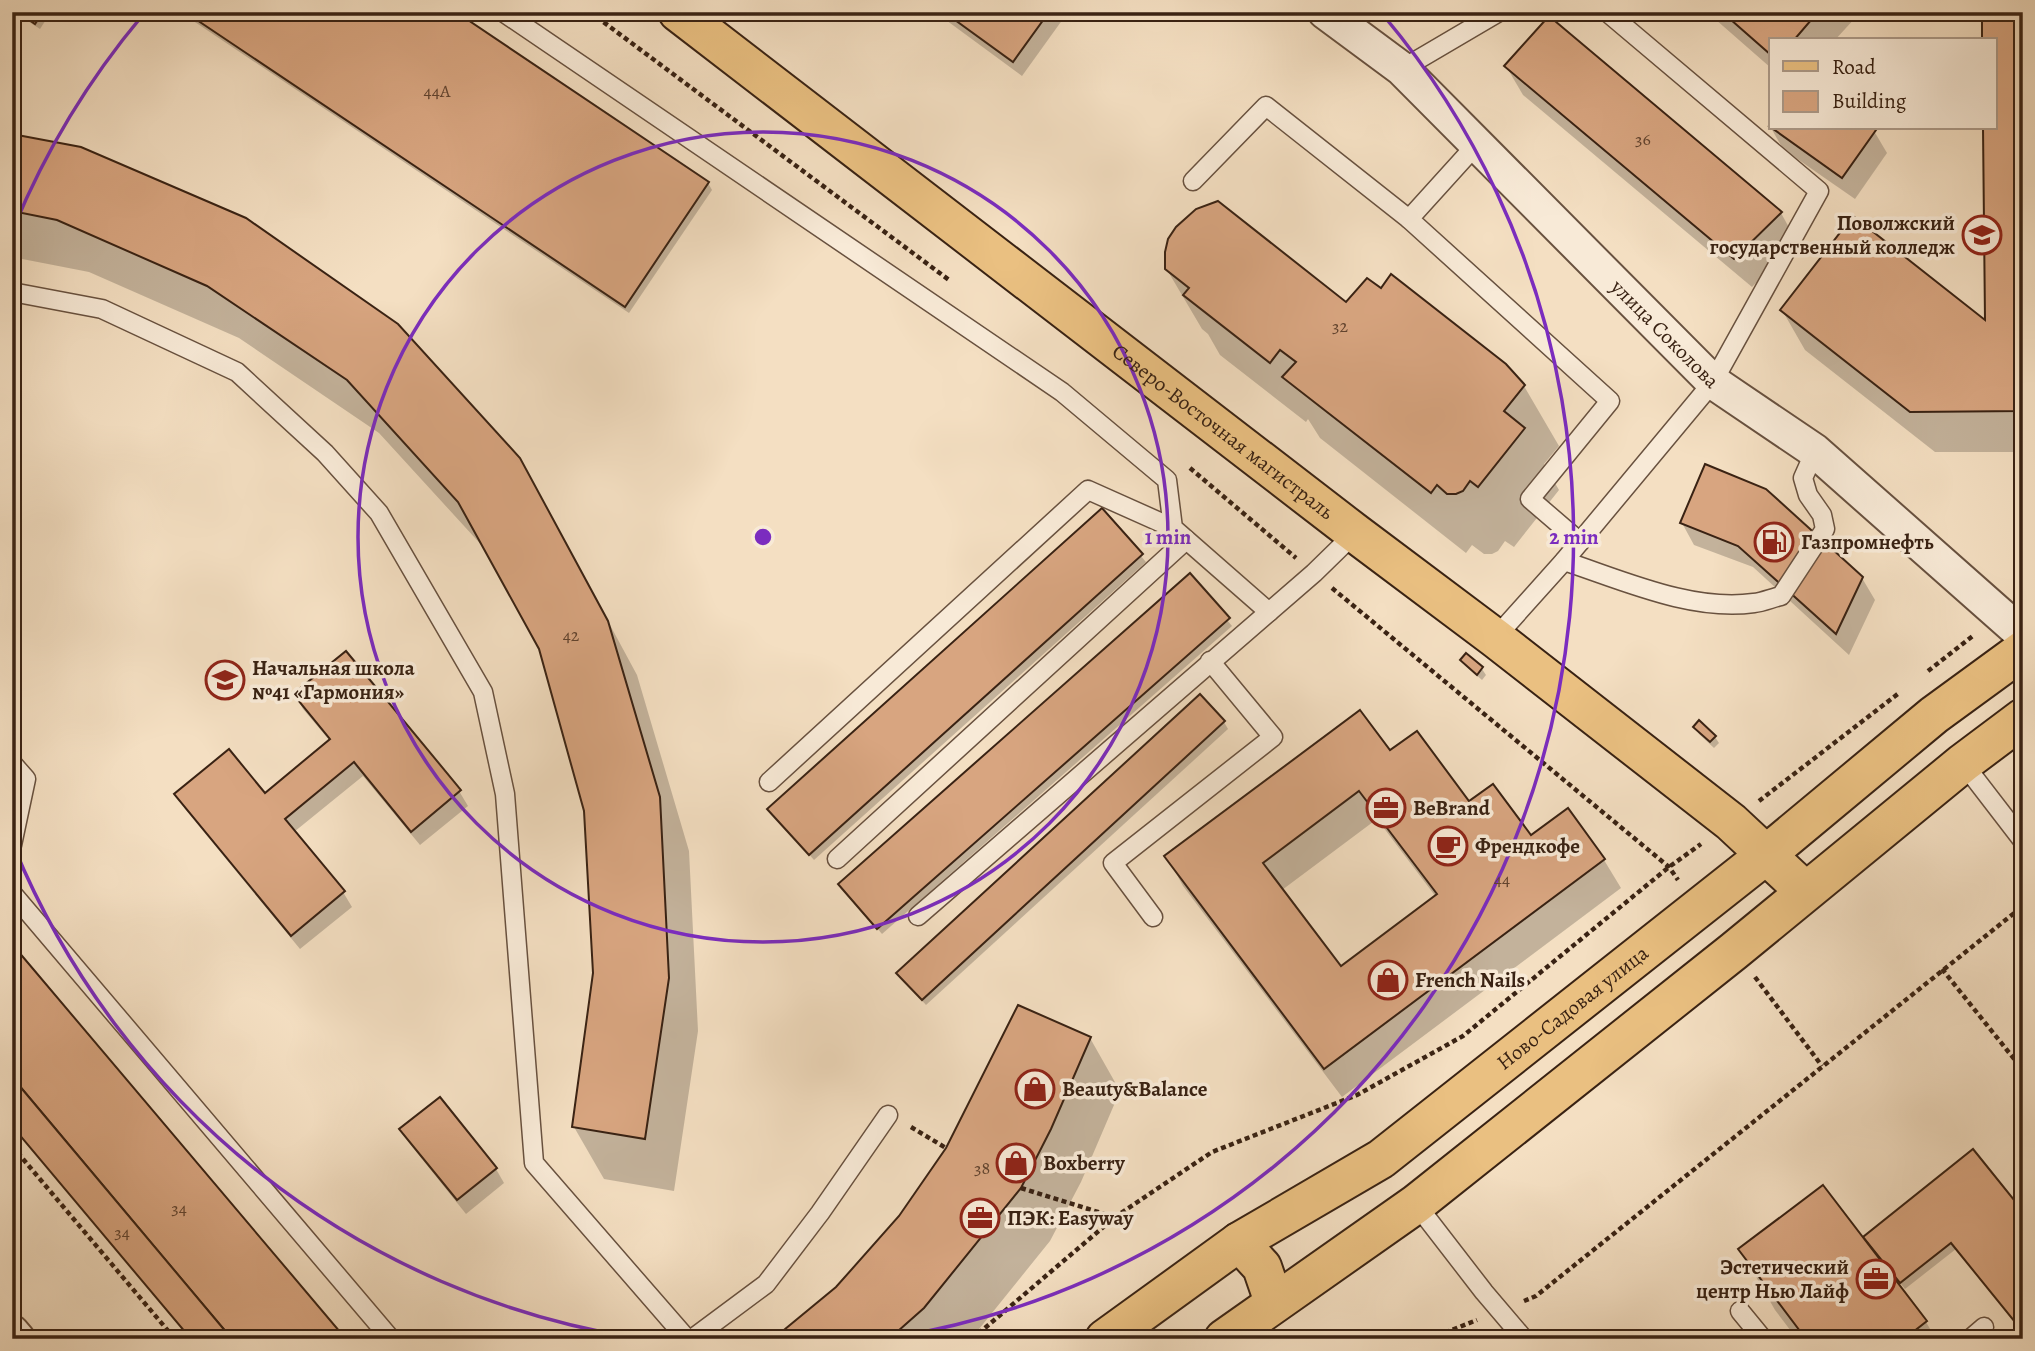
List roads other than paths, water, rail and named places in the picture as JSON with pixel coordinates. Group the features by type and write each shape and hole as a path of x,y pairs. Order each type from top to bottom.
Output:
{"main road":[{"name":"Северо-Восточная магистраль","path":"678,12 1731,822 1805,891"},
{"name":"Ново-Садовая улица","path":"1105,1339 1239,1242 1381,1159 1767,853 1934,715 2023,650"},
{"path":"1224,1339 1416,1204 1734,951 1963,763 2023,718"},
{"path":"1239,1242 1262,1267 1274,1302"}],"street":[{"name":"улица Соколова","path":"1325,12 1402,69 1713,382 1815,451 2012,625"},
{"path":"12,1332 18,1339"}],"lane":[{"path":"503,12 1062,392 1167,480 1180,534"},
{"path":"1402,69 1499,12"},
{"path":"1495,638 1564,561 1713,382 1819,191 1607,12"},
{"path":"1193,181 1266,106 1409,219 1610,401 1530,499 1580,542"},
{"path":"1409,219 1476,145"},
{"path":"12,292 102,309 237,372 325,453 379,513 483,692 505,794 534,1163 690,1339 766,1284 820,1213 888,1115"},
{"path":"1564,561 1661,593 1693,600 1729,604 1755,603 1780,596 1825,529 1822,514 1808,495 1803,478 1815,451"},
{"path":"769,782 1088,490 1180,534 1269,612"},
{"path":"918,916 1314,573 1355,533"},
{"path":"836,859 1180,534"},
{"path":"1153,917 1113,863 1273,737 1210,661"},
{"path":"12,763 26,779 12,845"},
{"path":"1963,763 2023,841"},
{"path":"12,893 391,1339"},
{"path":"1416,1204 1524,1339"},
{"path":"1740,1311 1763,1339"},
{"path":"1970,1339 1984,1327"}],"place":[{"name":"Поволжский государственный колледж","path":"1982,235"},
{"name":"Газпромнефть","path":"1774,542"},
{"name":"Начальная школа №41 «Гармония»","path":"225,680"},
{"name":"BeBrand","path":"1386,808"},
{"name":"Френдкофе","path":"1448,846"},
{"name":"French Nails","path":"1388,980"},
{"name":"Beauty&Balance","path":"1035,1089"},
{"name":"Boxberry","path":"1016,1163"},
{"name":"ПЭК: Easyway","path":"980,1218"},
{"name":"Эстетический центр Нью Лайф","path":"1876,1279"}]}
